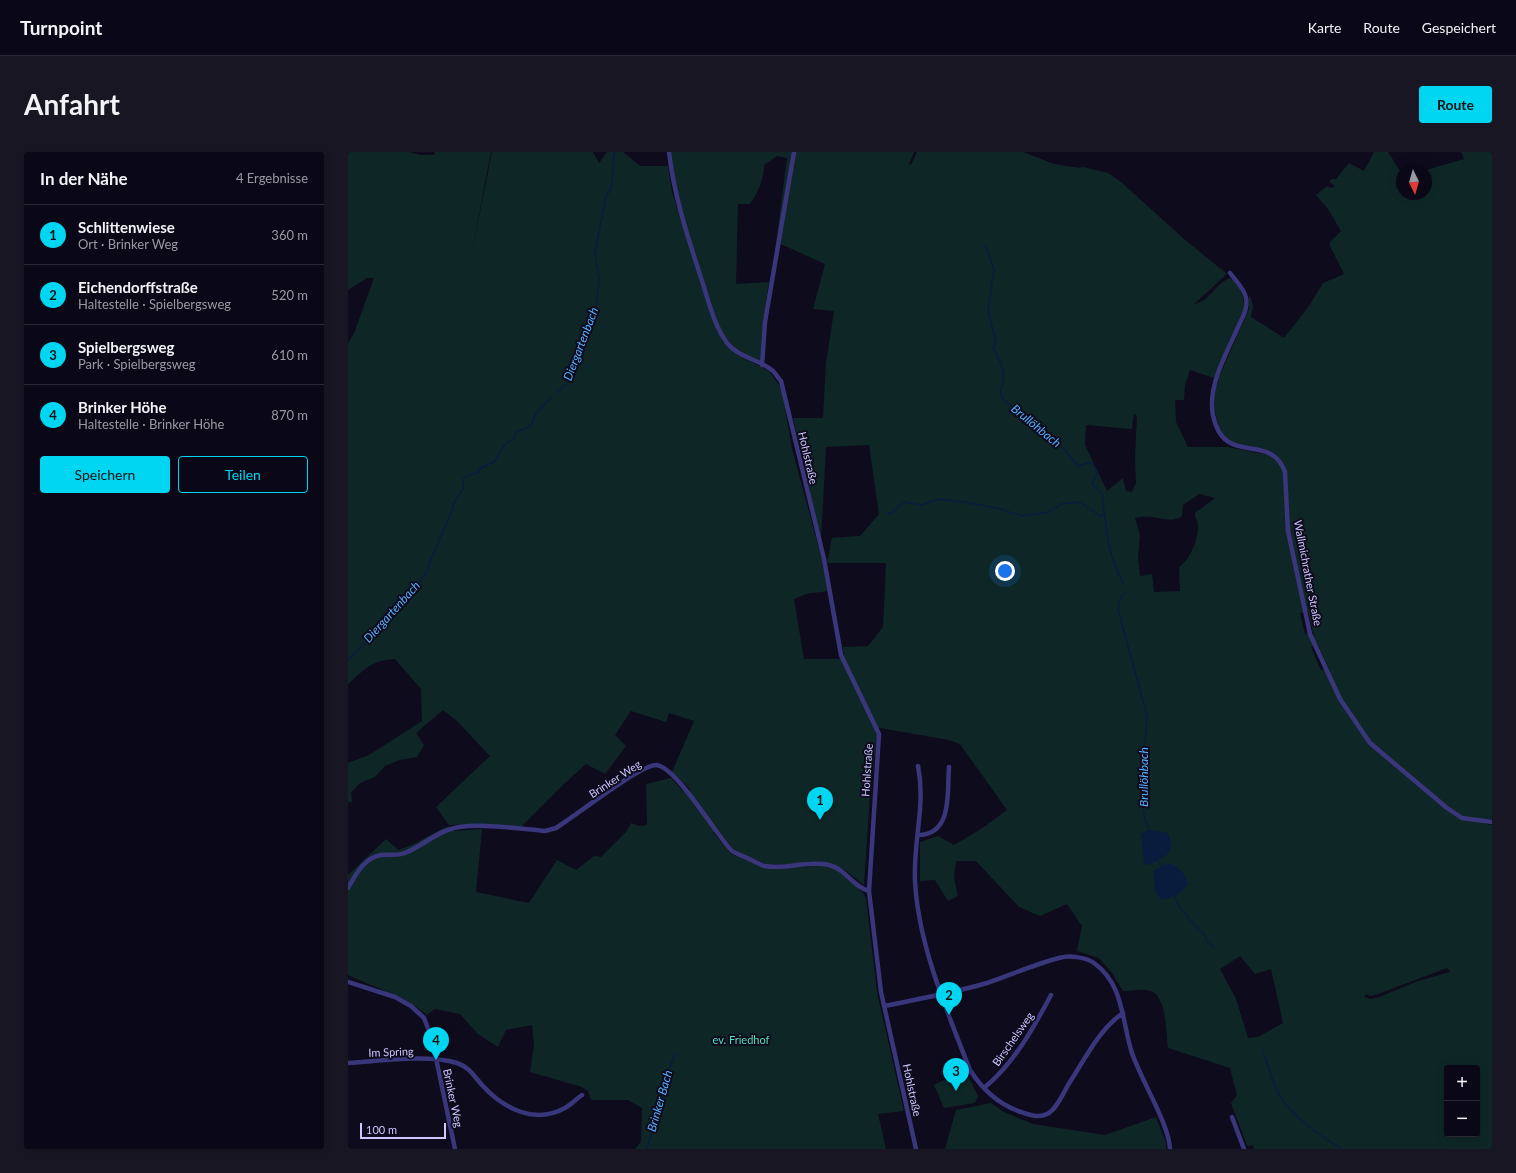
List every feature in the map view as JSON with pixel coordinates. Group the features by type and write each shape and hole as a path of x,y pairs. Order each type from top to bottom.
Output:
{"street":[{"name":"Hohlstraße","path":"669,152 672,179 681,214 721,333 727,343 739,354 773,371 781,381 824,558 841,655 879,734 869,891 877,972 916,1149"},
{"path":"762,365 765,322 794,152"},
{"name":"Wallmichrather Straße","path":"1230,273 1244,292 1246,308 1216,381 1212,403 1213,415 1223,438 1231,444 1275,454 1282,462 1285,472 1288,531 1310,634 1340,700 1370,743 1447,808 1462,818 1492,822"},
{"name":"Brinker Weg","path":"348,888 362,865 381,855 399,855 408,852 430,837 450,829 473,826 545,831 556,828 631,777 648,767 657,765 666,770 681,784 733,851 764,866 782,867 820,864 830,865 844,872 856,885 869,891"},
{"path":"918,766 922,798 915,879 917,902 925,940 942,994 970,1070 984,1088 993,1098 1011,1108 1038,1117 1050,1113 1109,1024 1123,1013"},
{"path":"918,835 931,833 942,824 946,813 949,767"},
{"path":"884,1006 942,994 1015,974 1059,958 1077,957 1094,963 1108,978 1121,1002 1135,1061 1170,1142 1170,1149"},
{"name":"Brinker Weg","path":"348,982 395,997 411,1006 424,1018 432,1039 454,1149"},
{"name":"Birschelsweg","path":"984,1088 1012,1059 1038,1019 1051,995"},
{"name":"Im Spring","path":"348,1063 436,1060 458,1063 471,1071 500,1102 519,1112 536,1116 551,1114 566,1108 582,1095"},
{"path":"1232,1117 1244,1149"}],"green space":[{"name":"ev. Friedhof","path":"348,152 410,152 420,155 434,155 435,152 491,152 471,257 492,152 593,152 599,163 607,152 623,152 640,166 668,166 672,192 700,282 722,341 738,355 769,371 782,389 792,449 822,560 828,591 806,594 794,599 804,659 840,659 844,658 843,647 868,646 883,627 886,563 827,563 832,538 860,536 879,514 869,445 826,447 821,540 793,418 823,418 826,363 834,311 813,309 825,264 776,243 787,158 777,156 764,165 760,186 750,204 738,204 736,284 769,282 763,321 760,363 740,352 726,338 717,319 696,258 686,223 670,152 914,152 909,164 911,165 917,152 1023,152 1054,164 1079,168 1083,167 1108,173 1121,182 1184,239 1227,274 1194,304 1204,300 1225,280 1230,278 1239,287 1242,295 1244,308 1214,378 1190,370 1185,385 1184,400 1175,400 1176,422 1188,447 1227,447 1269,455 1271,451 1237,445 1226,439 1218,424 1214,405 1216,388 1219,382 1218,379 1249,309 1249,296 1253,307 1251,317 1284,338 1309,306 1323,283 1344,274 1330,246 1330,242 1341,231 1328,209 1316,195 1327,186 1331,188 1335,186 1329,182 1332,179 1336,179 1349,163 1364,171 1374,152 1388,152 1396,165 1396,200 1432,200 1432,168 1464,159 1461,152 1492,152 1492,819 1487,820 1485,824 1492,825 1492,1149 1254,1149 1253,1145 1247,1146 1231,1103 1237,1095 1230,1068 1168,1048 1165,1016 1160,1000 1151,991 1123,991 1112,973 1099,958 1077,951 1082,926 1067,904 1040,916 1019,907 976,861 956,861 954,878 958,896 948,901 935,880 920,881 920,842 938,836 954,845 981,829 1007,810 960,744 949,740 874,727 877,735 870,796 864,885 845,870 831,864 766,864 735,851 719,831 713,832 731,854 764,867 829,866 842,873 863,893 866,898 877,992 904,1111 878,1114 886,1149 635,1149 641,1142 642,1108 628,1100 591,1100 588,1091 582,1087 530,1072 534,1045 532,1025 506,1030 498,1047 478,1034 460,1014 435,1009 427,1015 409,1002 348,975 348,875 386,839 398,850 449,826 455,831 482,829 476,892 529,903 557,860 576,870 594,856 601,857 626,832 631,823 640,826 647,825 646,784 671,778 683,791 691,790 672,772 694,721 669,713 666,722 631,711 615,735 626,746 605,774 586,764 521,827 474,824 449,825 436,807 490,756 457,721 443,710 416,733 424,745 417,757 400,760 385,766 375,777 360,783 351,793 352,802 348,802 348,763 369,755 422,721 421,689 395,659 380,661 369,666 348,684 348,344 355,331 374,278 367,278 348,290","holes":["1134,413 1137,417 1135,457 1136,483 1132,492 1126,491 1123,478 1107,491 1085,445 1086,425 1132,429","1199,494 1215,498 1195,513 1198,522 1197,536 1190,554 1179,567 1180,591 1154,592 1152,574 1140,576 1138,558 1140,535 1135,518 1148,517 1168,520 1179,518 1182,516 1183,505","1308,611 1314,637 1305,634 1300,613","1317,643 1329,669 1321,670 1311,647","1240,956 1255,974 1271,969 1283,1023 1258,1037 1248,1038 1236,999 1220,969","1447,968 1450,972 1418,981 1379,997 1371,999 1364,997 1366,994 1370,996"]},
{"path":"965,1070 978,1096 975,1103 944,1108 934,1085"},
{"path":"991,1103 1004,1112 1033,1124 1105,1135 1156,1117 1166,1143 1166,1149 945,1149 956,1110"}],"water":[{"path":"1149,830 1168,833 1172,846 1167,855 1149,865 1144,864 1141,834"},
{"path":"1168,863 1181,870 1188,884 1176,895 1161,900 1155,891 1153,871"}],"waterway":[{"name":"Diergartenbach","path":"557,393 566,384 577,360 577,350 585,338 589,322 596,307 599,279 595,253 606,196 609,192 612,181 615,152"},
{"name":"Brullöhbach","path":"985,245 994,269 988,310 996,342 993,347 1001,364 1003,374 1000,391 1002,398 1064,449 1078,466 1092,462 1097,473 1092,484 1102,494 1110,550 1123,583"},
{"name":"Diergartenbach","path":"348,660 401,607 427,571 452,511 454,502 463,489 463,479 469,475 478,473 479,469 495,461 505,444 515,438 516,432 531,426 535,415 551,397"},
{"path":"887,514 892,513 904,502 922,505 939,499 997,508 1022,516 1049,512 1061,504 1080,502 1100,516 1104,515"},
{"name":"Brullöhbach","path":"1126,592 1121,597 1118,609 1147,716 1145,742 1142,752 1144,816 1149,830"},
{"name":"Brullöhbach","path":"1157,859 1161,866"},
{"name":"Brullöhbach","path":"1173,893 1183,912 1187,914 1188,918 1205,935 1207,941 1214,948"},
{"name":"Brullöhbach","path":"1263,1052 1275,1086 1286,1104 1308,1126 1341,1149"},
{"name":"Brinker Bach","path":"647,1149 664,1082 675,1054"}],"place":[{"name":"Schlittenwiese","path":"820,820"},
{"name":"Eichendorffstraße","path":"949,1015"},
{"name":"Brinker Höhe","path":"436,1060"},
{"name":"Spielbergsweg","path":"956,1091"}]}
